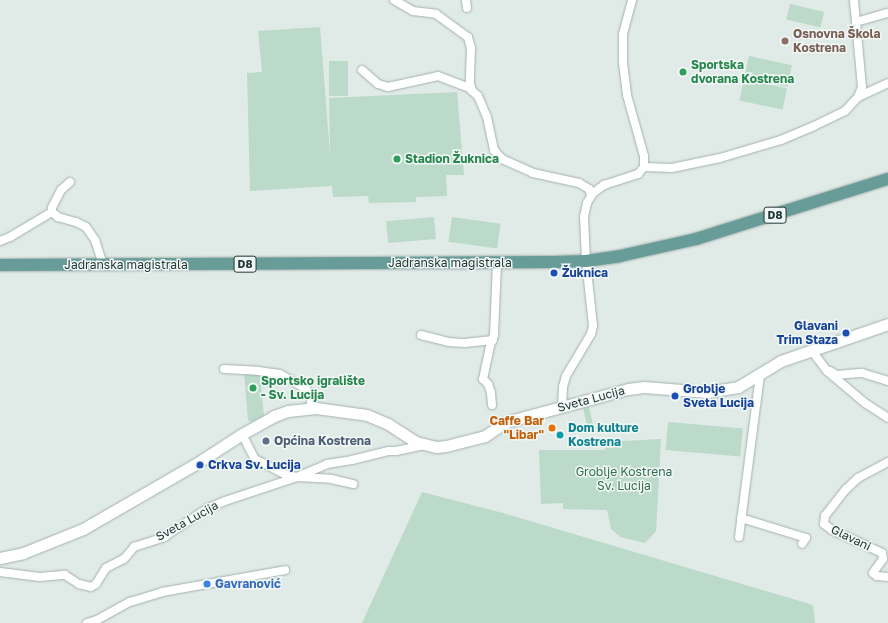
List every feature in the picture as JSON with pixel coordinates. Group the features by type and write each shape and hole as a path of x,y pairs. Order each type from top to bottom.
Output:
{"main road":[{"name":"Jadranska magistrala","path":"0,265 586,261 620,256 696,239 888,179"}],"street":[{"path":"394,0 413,11 436,14 468,37 471,48 470,84 472,91"},
{"path":"562,407 563,387 566,376 591,334 593,326 586,261 584,217 587,203 592,195 604,185 638,174 644,167 644,156 627,95 623,63 623,34 632,0"},
{"path":"644,167 672,168 720,158 781,140 845,111 858,97 862,87 854,0"},
{"path":"856,22 888,13"},
{"path":"362,70 378,84 388,87 438,76 457,82 478,96 486,117 494,150 502,159 533,173 579,183 588,189 592,195"},
{"path":"858,97 888,83"},
{"path":"52,212 52,208 61,190 70,182"},
{"path":"0,241 10,237 52,212"},
{"path":"52,212 58,218 76,222 86,228 95,240 103,265"},
{"path":"492,405 491,393 488,384 483,379 492,340 497,262"},
{"name":"Sveta Lucija","path":"0,572 40,577 65,574 79,584 91,587 96,584 106,568 124,558 134,547 171,533 208,508 297,477 327,464 352,460 388,450 426,445 446,446 485,436 504,423 628,389 644,387 707,392 738,387 781,361 888,324"},
{"path":"421,335 454,343 492,340"},
{"path":"812,351 829,371 837,375 862,373 888,382"},
{"path":"812,351 827,371 865,403 888,418"},
{"path":"224,369 265,371 280,374 306,390 312,396 310,408"},
{"path":"739,538 760,375"},
{"name":"Sveta Lucija","path":"0,558 23,553 83,529 194,465 242,434 274,416 288,411 310,408 367,415 388,424 416,442 426,445"},
{"name":"Sveta Lucija","path":"242,434 254,459 286,475 331,479 353,484"},
{"name":"Glavani","path":"888,462 858,478 846,489 825,516 824,524 832,530 882,552 883,559 873,573 877,576 888,577"},
{"path":"741,518 806,538 802,544"},
{"path":"87,623 97,620 130,602 162,592 285,570"}],"green space":[{"path":"790,4 824,12 821,27 786,20"},
{"path":"320,27 330,155 329,98 457,92 464,175 446,175 447,196 416,197 416,202 369,203 368,196 333,197 332,186 250,191 247,73 262,72 258,31"},
{"path":"749,56 792,65 787,87 744,78"},
{"path":"329,61 348,61 348,96 329,96"},
{"path":"744,79 787,88 782,110 739,101"},
{"path":"434,217 436,239 388,243 386,221"},
{"path":"452,217 501,224 497,249 449,242"},
{"name":"Sportsko igralište - Sv. Lucija","path":"244,373 260,375 264,416 251,422 248,420"},
{"path":"589,407 594,429 588,431 583,408"},
{"path":"668,422 743,429 740,456 666,450"},
{"name":"Groblje Kostrena Sv. Lucija","path":"661,439 656,531 645,543 620,537 611,529 607,510 563,509 563,503 541,504 539,450 605,450 606,442"},
{"path":"422,492 503,513 813,605 815,623 362,623"}],"place":[{"name":"Osnovna Škola Kostrena","path":"785,41"},
{"name":"Sportska dvorana Kostrena","path":"683,72"},
{"name":"Stadion Žuknica","path":"397,159"},
{"name":"Žuknica","path":"554,273"},
{"name":"Glavani Trim Staza","path":"846,333"},
{"name":"Sportsko igralište - Sv. Lucija","path":"253,388"},
{"name":"Groblje Sveta Lucija","path":"675,396"},
{"name":"Caffe Bar \"Libar\"","path":"552,428"},
{"name":"Dom kulture Kostrena","path":"560,435"},
{"name":"Općina Kostrena","path":"266,441"},
{"name":"Crkva Sv. Lucija","path":"200,465"},
{"name":"Gavranović","path":"207,584"}]}
